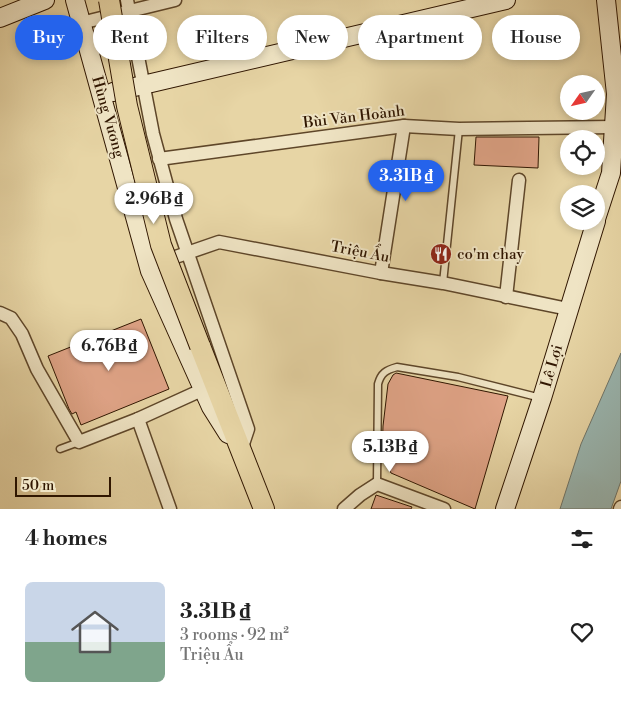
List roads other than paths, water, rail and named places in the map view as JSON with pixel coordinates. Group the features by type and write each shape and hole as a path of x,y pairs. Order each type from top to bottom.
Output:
{"main road":[{"name":"Hùng Vương","path":"109,0 127,106 161,245 264,509"}],"street":[{"path":"0,18 45,0"},
{"name":"Hùng Vương","path":"75,0 78,15"},
{"path":"83,22 128,6 175,0"},
{"path":"102,95 506,0"},
{"name":"Lê Lợi","path":"605,192 611,173 614,127 619,94 606,0"},
{"path":"128,6 159,158 176,220 248,429 241,450"},
{"name":"Hùng Vương","path":"83,33 102,95 148,266 181,342 212,406 226,432 241,450"},
{"path":"381,273 404,126"},
{"name":"Bùi Văn Hoành","path":"159,158 404,126 459,128 614,127"},
{"path":"506,297 519,180"},
{"name":"Lê Lợi","path":"505,509 542,398 593,230"},
{"name":"Triệu Ẩu","path":"148,266 219,242 443,283 568,309"},
{"path":"0,313 11,318 22,334 37,369 79,442 138,419 204,389"},
{"path":"138,419 170,509"},
{"path":"344,509 377,484 444,509"}],"lane":[{"path":"443,283 459,128"},
{"path":"377,484 378,384 381,375 387,370 397,367 458,377 542,398"},
{"path":"60,449 79,442"}],"water":[{"path":"621,353 621,481 611,509 560,509 581,444"}],"place":[{"name":"co'm chay","path":"441,254"}]}
